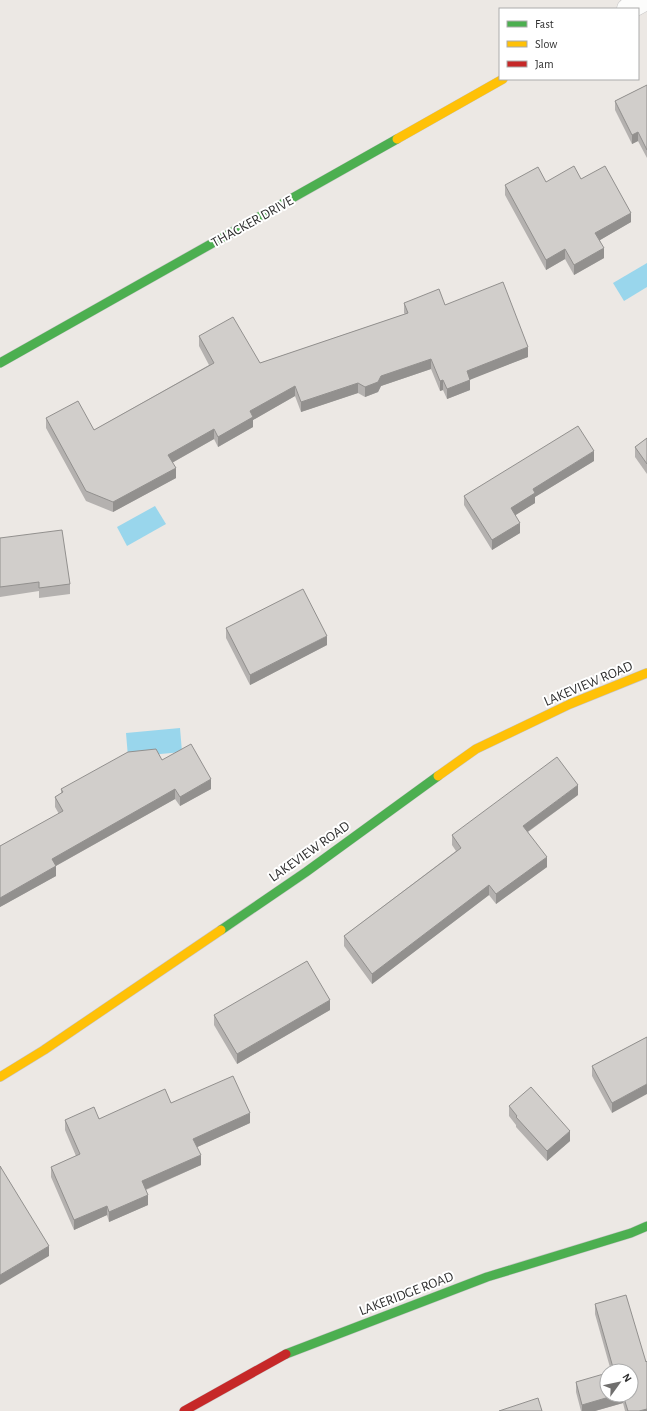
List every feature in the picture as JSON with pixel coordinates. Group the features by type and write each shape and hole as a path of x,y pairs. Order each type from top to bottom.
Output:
{"street":[{"path":"630,8 644,0"},
{"name":"THACKER DRIVE","path":"0,363 502,80"},
{"name":"LAKEVIEW ROAD","path":"0,1076 44,1050 293,880 476,749 570,704 647,673"},
{"name":"LAKERIDGE ROAD","path":"184,1411 286,1354 487,1277 631,1233 647,1226"}],"water":[{"path":"647,263 647,287 624,301 613,283"},
{"path":"155,506 166,524 127,546 117,527"},
{"path":"180,728 182,752 128,757 126,733"}],"building":[{"path":"647,85 647,150 638,132 632,135 615,101"},
{"path":"574,166 581,179 605,166 631,213 595,233 604,248 574,265 565,249 546,260 505,185 538,167 546,182"},
{"path":"503,282 528,347 467,371 470,380 447,389 443,380 440,381 431,359 381,376 378,382 365,387 358,383 301,402 295,386 250,411 253,417 218,437 214,429 168,455 176,468 113,502 86,491 46,418 78,401 94,430 214,363 199,336 233,317 260,363 408,313 404,303 439,289 445,305"},
{"path":"578,426 594,451 533,489 535,493 511,508 520,523 492,540 464,496"},
{"path":"647,438 647,464 635,447"},
{"path":"62,530 70,584 39,588 39,582 0,587 0,538"},
{"path":"303,589 327,636 250,675 226,628"},
{"path":"191,744 211,779 180,797 175,789 52,859 56,866 0,898 0,846 63,811 55,797 63,792 61,789 128,752 156,749 162,760"},
{"path":"557,757 578,785 523,826 547,857 496,894 489,885 372,974 344,936 461,848 452,835"},
{"path":"307,961 330,1000 237,1054 214,1015"},
{"path":"647,1037 647,1084 612,1103 592,1066"},
{"path":"233,1076 250,1113 193,1139 201,1155 142,1181 148,1195 109,1212 107,1206 74,1220 51,1167 80,1154 65,1120 94,1107 99,1119 165,1089 171,1103"},
{"path":"531,1087 570,1131 547,1151 516,1117 517,1116 509,1106"},
{"path":"0,1166 49,1246 0,1275"},
{"path":"626,1295 646,1362 647,1361 647,1409 628,1411 626,1403 639,1403 639,1363 612,1363 595,1304"},
{"path":"599,1375 599,1400 582,1405 576,1382"},
{"path":"538,1398 542,1411 499,1411"}],"traffic: fast":[{"path":"0,363 397,139"},
{"path":"221,930 306,872 438,776"},
{"path":"286,1354 487,1277 631,1233 647,1226"}],"traffic: slow":[{"path":"397,139 501,80"},
{"path":"438,776 476,749 570,704 647,673"},
{"path":"0,1077 44,1050 221,930"}],"traffic: jam":[{"path":"184,1411 286,1354"}]}
